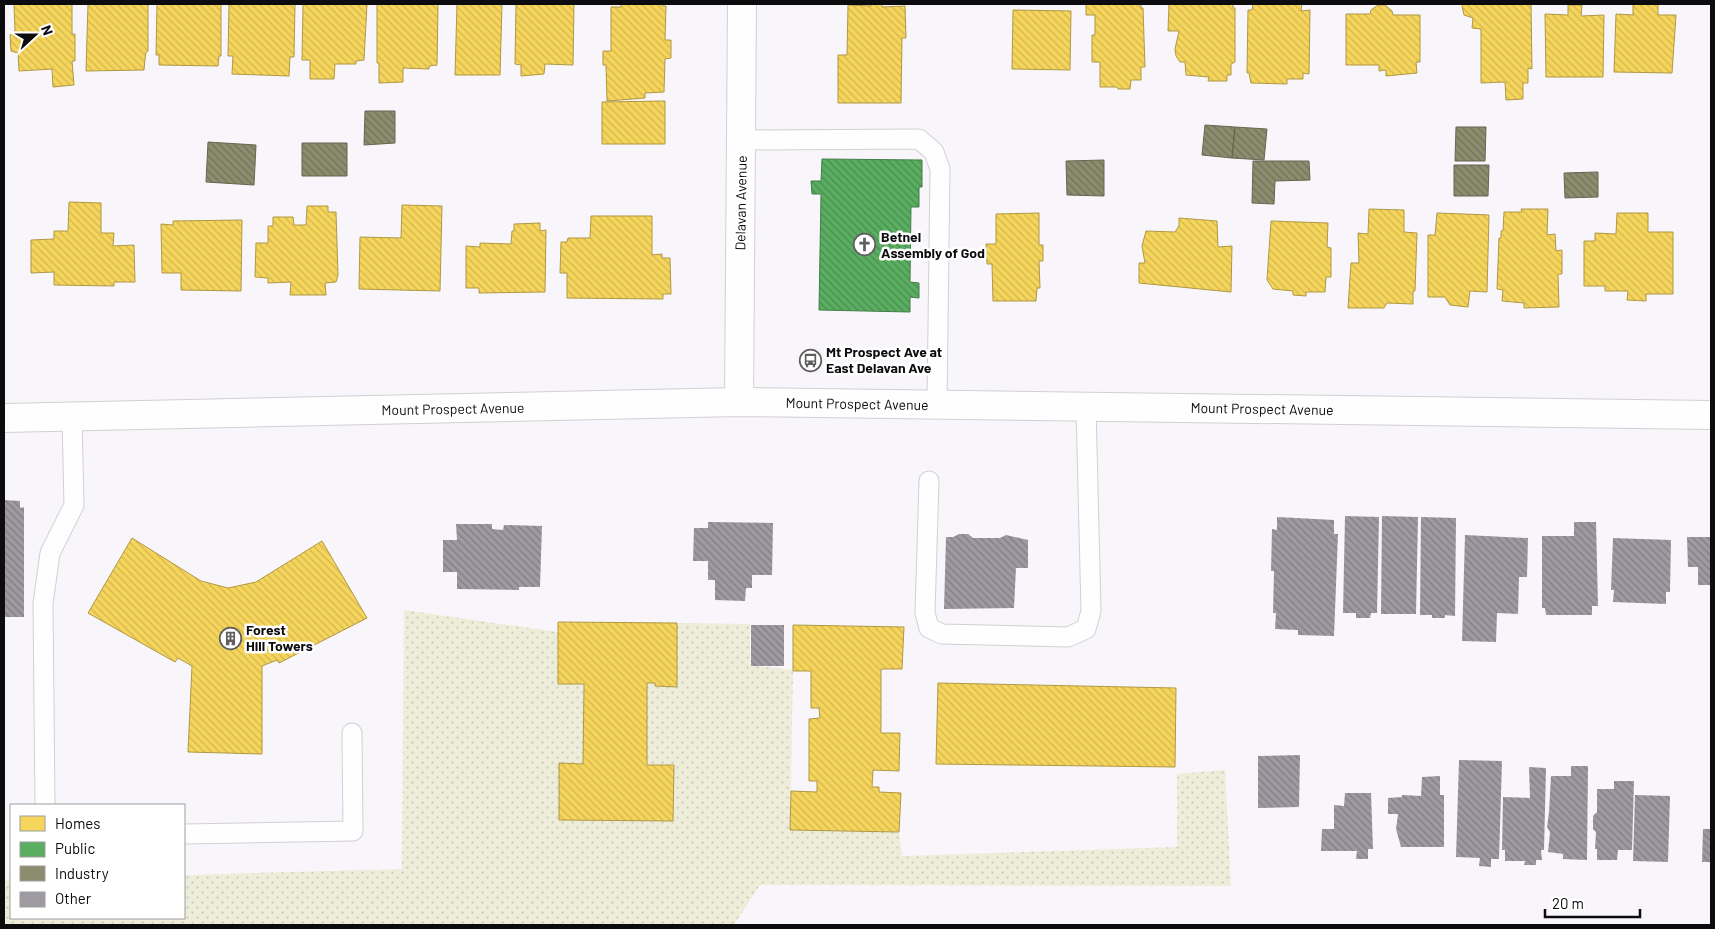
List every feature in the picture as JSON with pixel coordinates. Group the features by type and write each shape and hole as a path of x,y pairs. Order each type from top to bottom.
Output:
{"main road":[{"name":"Delavan Avenue","path":"739,402 742,4"},
{"name":"Mount Prospect Avenue","path":"4,418 739,402 1711,415"}],"lane":[{"path":"741,140 919,139 934,152 940,169 937,405"},
{"path":"929,481 925,613 929,628 942,634 1068,636 1086,629 1091,611 1086,407"},
{"path":"45,804 43,604 50,553 74,505 72,417"},
{"path":"185,834 353,831 352,733"}],"green space":[{"path":"404,610 558,632 558,684 583,684 583,763 559,763 559,820 673,820 673,765 647,764 647,683 677,686 677,623 750,624 750,665 793,670 790,830 899,832 902,856 1177,847 1177,774 1225,770 1231,886 760,885 734,925 4,925 4,880 10,879 10,919 185,919 185,875 402,869"}],"building: Homes":[{"path":"14,4 72,4 72,34 75,34 75,61 72,61 74,85 53,87 52,69 19,71 18,53 11,51 10,35 15,31"},
{"path":"88,4 148,4 148,51 146,52 144,70 86,71"},
{"path":"157,4 221,4 221,56 219,56 218,66 159,65 159,55 156,55"},
{"path":"229,4 295,4 294,57 290,57 289,76 232,74 233,56 228,56"},
{"path":"303,4 367,4 364,60 356,61 356,64 335,64 334,79 310,79 310,60 302,60"},
{"path":"377,4 438,4 437,65 429,66 429,69 403,68 403,82 379,83"},
{"path":"457,4 502,4 500,75 455,75"},
{"path":"516,4 574,4 573,65 545,64 544,74 521,76 521,65 515,64"},
{"path":"621,4 662,4 662,6 666,6 665,40 671,40 671,58 665,59 664,92 645,93 645,98 607,101 606,65 603,65 603,51 611,51 611,7 621,7"},
{"path":"871,4 882,4 882,7 905,6 906,38 902,38 901,103 838,103 838,55 847,55 848,5 871,6"},
{"path":"1086,4 1141,4 1141,8 1143,8 1145,67 1141,67 1141,80 1131,80 1130,89 1100,87 1100,62 1092,62 1092,35 1095,35 1095,15 1086,15"},
{"path":"1169,4 1233,4 1233,8 1235,8 1235,62 1231,64 1231,75 1227,75 1227,81 1208,81 1209,77 1186,75 1185,62 1180,62 1176,56 1175,49 1179,31 1168,31"},
{"path":"1253,4 1302,4 1301,11 1310,10 1309,74 1303,73 1303,79 1287,79 1287,84 1251,83 1249,73 1247,73 1248,10 1252,10"},
{"path":"1463,4 1531,4 1532,69 1528,68 1528,83 1523,83 1523,99 1506,100 1505,82 1481,83 1481,29 1472,28 1473,18 1464,15"},
{"path":"1633,4 1658,4 1658,15 1676,15 1672,73 1614,72 1616,14 1633,15"},
{"path":"1378,5 1385,5 1392,11 1393,15 1420,15 1420,62 1416,62 1417,73 1386,76 1386,70 1379,71 1379,65 1346,65 1346,14 1370,14 1371,10"},
{"path":"1568,5 1582,5 1581,16 1604,15 1603,77 1546,77 1545,14 1568,15"},
{"path":"1013,10 1071,11 1070,70 1012,69"},
{"path":"665,101 665,144 602,144 602,102"},
{"path":"69,202 101,203 101,233 114,233 113,246 134,245 135,282 114,282 114,286 54,285 54,272 31,273 31,240 54,239 54,231 68,231"},
{"path":"402,205 442,206 440,291 359,289 360,237 401,238"},
{"path":"307,206 328,206 328,212 336,212 338,275 336,282 325,283 326,295 290,295 291,282 268,283 268,278 255,277 256,243 268,243 268,226 273,226 273,217 293,217 294,225 306,225"},
{"path":"1369,209 1404,210 1404,232 1417,233 1413,304 1387,303 1384,308 1348,308 1351,263 1359,263 1358,233 1368,234"},
{"path":"1521,209 1548,209 1547,235 1555,234 1556,251 1562,250 1562,274 1558,274 1559,307 1524,308 1524,303 1502,301 1503,290 1497,289 1499,238 1501,238 1501,231 1503,231 1504,212 1522,212"},
{"path":"1039,213 1039,245 1043,245 1043,261 1039,261 1040,288 1037,288 1036,301 993,301 992,264 987,264 986,244 996,244 996,214"},
{"path":"1437,213 1489,215 1487,292 1470,291 1468,307 1450,305 1445,297 1428,297 1428,235 1435,235"},
{"path":"1617,213 1648,213 1648,232 1673,232 1673,294 1646,294 1646,301 1627,300 1628,291 1605,291 1605,286 1584,286 1584,241 1595,241 1595,233 1616,234"},
{"path":"591,216 652,216 652,255 662,254 662,258 670,258 671,294 663,294 663,299 567,298 567,273 560,273 561,242 567,242 568,238 590,238"},
{"path":"1179,218 1217,221 1218,247 1232,246 1231,292 1139,283 1139,263 1145,263 1142,246 1146,231 1175,232 1179,226"},
{"path":"242,220 241,291 181,290 181,273 162,273 161,224 173,225 173,221"},
{"path":"1271,221 1328,223 1327,247 1331,248 1331,277 1326,277 1325,292 1306,292 1306,296 1293,295 1293,291 1273,289 1267,280"},
{"path":"540,223 540,231 546,230 545,292 479,293 479,288 466,288 466,246 480,247 480,243 511,244 514,224"},
{"name":"Forest Hill Towers","path":"132,538 201,581 228,588 256,582 322,541 367,618 279,663 277,660 262,666 262,754 188,752 192,666 178,658 175,662 88,613"},
{"path":"558,622 677,623 677,687 655,686 655,683 647,683 647,765 674,765 673,821 559,820 559,763 583,764 584,684 558,684"},
{"path":"793,625 904,627 902,669 881,669 881,733 900,733 899,771 873,770 872,787 879,787 879,792 901,793 899,832 790,830 791,791 817,792 817,781 809,781 809,719 820,718 819,708 811,708 811,671 793,671"},
{"path":"938,683 1176,688 1175,767 936,764"}],"building: Public":[{"name":"Betnel Assembly of God","path":"822,159 922,160 922,187 919,187 919,207 911,207 910,282 919,283 919,298 910,297 910,312 819,310 821,194 812,194 811,181 821,181"}],"building: Industry":[{"path":"365,111 395,111 395,143 364,145"},
{"path":"1205,125 1235,127 1232,158 1202,155"},
{"path":"1235,127 1267,129 1264,160 1232,158"},
{"path":"1456,127 1486,127 1485,161 1455,161"},
{"path":"208,142 256,145 254,185 206,182"},
{"path":"302,143 347,143 347,176 302,176"},
{"path":"1104,160 1104,196 1067,195 1066,161"},
{"path":"1253,161 1309,161 1310,180 1275,181 1274,204 1252,203"},
{"path":"1454,165 1489,165 1488,196 1454,196"},
{"path":"1598,172 1598,197 1565,198 1564,173"}],"building: Other":[{"path":"4,500 20,501 20,508 24,507 24,617 4,617"},
{"path":"1345,516 1379,517 1377,613 1371,613 1370,618 1356,618 1356,613 1343,613"},
{"path":"1382,516 1418,517 1416,614 1381,614"},
{"path":"1277,517 1334,520 1334,534 1338,534 1334,636 1298,635 1298,630 1275,629 1276,613 1273,613 1274,571 1271,571 1272,529 1277,530"},
{"path":"1421,517 1456,518 1455,616 1445,615 1445,618 1432,618 1432,615 1420,615"},
{"path":"708,522 773,523 772,575 752,575 752,588 746,588 745,601 715,600 715,580 708,580 708,561 693,561 694,528 708,528"},
{"path":"1574,522 1596,522 1598,606 1592,606 1592,615 1546,615 1545,608 1542,608 1542,536 1574,536"},
{"path":"456,524 492,524 492,529 503,530 504,525 542,526 540,587 519,587 519,590 457,589 457,572 443,572 443,540 457,540"},
{"path":"959,534 968,534 973,538 1000,538 1006,535 1028,540 1028,568 1016,568 1014,608 944,609 946,537 953,537"},
{"path":"1465,535 1528,538 1527,577 1519,577 1518,614 1497,613 1496,642 1462,641"},
{"path":"1687,537 1711,537 1711,585 1698,585 1698,567 1688,567"},
{"path":"1613,538 1671,540 1670,592 1666,592 1666,604 1613,602 1614,590 1611,590"},
{"path":"751,625 784,625 784,666 751,666"},
{"path":"1300,755 1299,807 1258,808 1258,756"},
{"path":"1459,760 1502,761 1499,859 1491,859 1491,867 1479,866 1480,858 1456,857"},
{"path":"1571,766 1588,766 1587,860 1563,859 1563,854 1548,852 1550,832 1547,827 1551,776 1571,776"},
{"path":"1529,767 1546,768 1544,850 1541,850 1542,860 1536,860 1536,865 1524,865 1525,861 1505,861 1505,850 1502,850 1503,797 1530,798"},
{"path":"1440,776 1440,795 1444,795 1444,847 1401,847 1396,829 1398,814 1388,814 1388,798 1402,797 1402,795 1421,796 1422,777"},
{"path":"1614,781 1634,781 1632,850 1618,850 1617,860 1597,860 1597,849 1595,849 1596,832 1593,829 1593,816 1597,812 1597,789 1614,789"},
{"path":"1345,793 1371,793 1373,849 1368,849 1368,859 1356,859 1357,851 1321,851 1322,829 1334,829 1334,805 1344,806"},
{"path":"1635,795 1670,796 1668,862 1633,861"},
{"path":"1703,829 1711,829 1711,862 1702,862"}],"place":[{"name":"Betnel Assembly of God","path":"865,245"},
{"name":"Mt Prospect Ave at East Delavan Ave","path":"810,360"},
{"name":"Forest Hill Towers","path":"230,638"}]}
